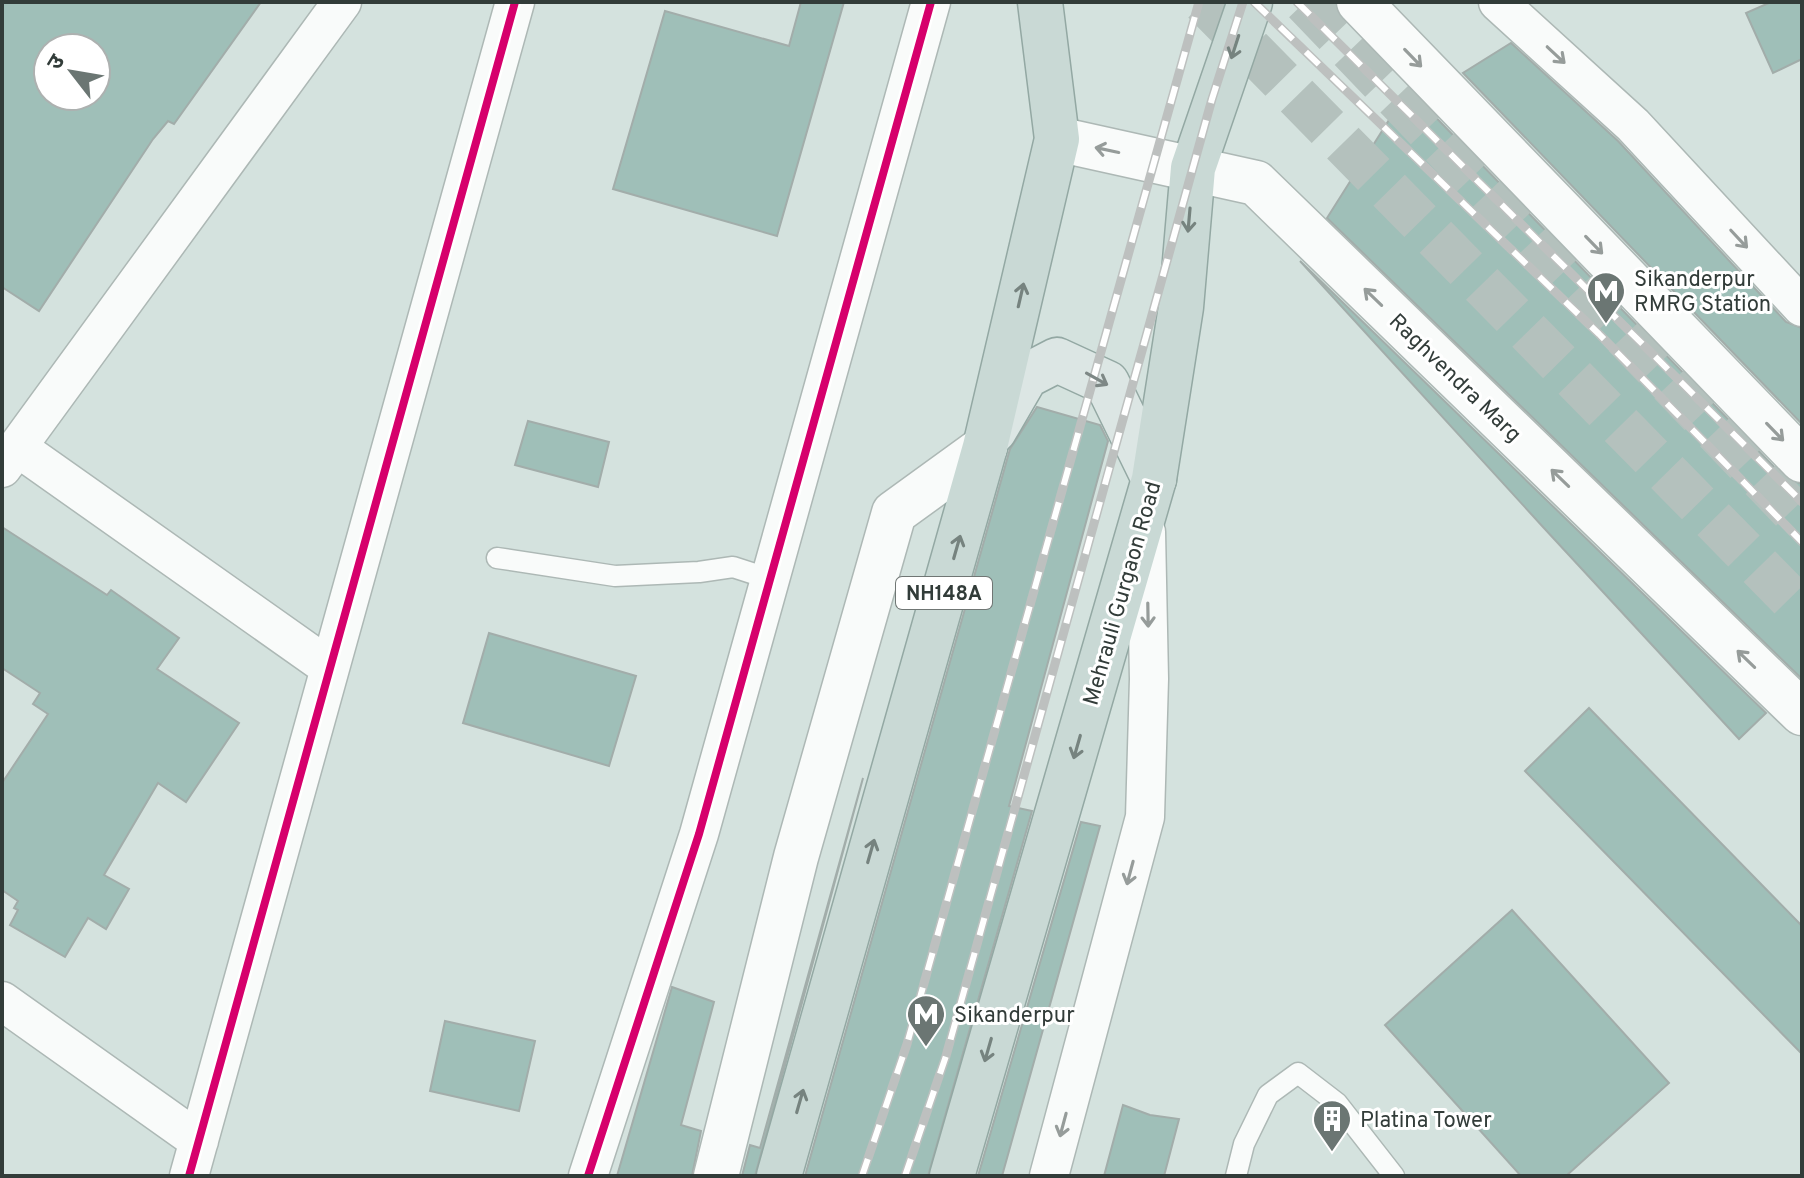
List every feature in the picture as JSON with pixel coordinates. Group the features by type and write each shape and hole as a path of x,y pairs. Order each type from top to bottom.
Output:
{"highway":[{"name":"NH148A","path":"779,1176 985,447 1057,139 1040,2"},
{"name":"Mehrauli Gurgaon Road","path":"952,1176 1150,494 1181,307 1193,168 1250,2"}],"main road":[{"path":"985,447 1026,376 1057,360 1107,383 1150,494"}],"street":[{"path":"330,668 10,458 342,2"},
{"path":"2,1001 194,1159 515,2"},
{"path":"588,1176 699,834 931,2"},
{"path":"1359,2 1802,460"},
{"path":"1498,2 1633,125 1802,307"},
{"name":"Raghvendra Marg","path":"1057,139 1256,183 1802,713"},
{"path":"716,1176 796,857 894,513 985,447"},
{"path":"1049,1176 1145,817 1150,494"}],"lane":[{"path":"497,558 615,576 733,567 770,579"},
{"path":"1236,1176 1244,1144 1268,1095 1298,1073 1337,1103 1394,1176"}],"building":[{"path":"2,2 261,2 174,124 168,121 153,139 39,311 2,287"},
{"path":"801,2 844,2 777,236 613,189 665,11 789,46"},
{"path":"1771,2 1802,2 1802,59 1773,73 1746,13"},
{"path":"1511,43 1618,141 1786,322 1802,328 1802,424 1463,73"},
{"path":"1419,100 1784,477 1802,484 1801,678 1327,218 1389,120"},
{"path":"1300,261 1766,713 1739,739"},
{"path":"1037,407 1100,425 1108,441 1009,806 1032,811 928,1176 805,1176 1010,449"},
{"path":"528,421 609,442 598,487 515,465"},
{"path":"2,527 107,595 111,590 179,638 157,669 239,723 186,802 158,783 104,875 129,889 106,929 88,918 65,957 10,925 18,910 14,908 18,901 2,890 2,783 48,714 33,704 40,693 2,668"},
{"path":"489,633 636,676 609,766 463,723"},
{"path":"1589,708 1802,926 1802,1054 1525,771"},
{"path":"863,778 755,1176 742,1176 750,1145 760,1148"},
{"path":"1081,822 1100,826 1002,1176 978,1176"},
{"path":"1512,910 1669,1083 1566,1176 1521,1176 1385,1025"},
{"path":"672,987 714,1002 681,1125 701,1131 692,1176 617,1176"},
{"path":"445,1021 535,1041 519,1111 430,1091"},
{"path":"1123,1105 1150,1115 1179,1119 1164,1176 1104,1176"}],"tunnel":[{"path":"1204,2 1802,610"},
{"path":"1305,2 1802,521"}],"railway":[{"path":"862,1176 907,1044 1199,2"},
{"path":"905,1176 946,1056 1212,99 1243,2"},
{"path":"1254,2 1599,334 1802,542"},
{"path":"1297,2 1802,502"}],"cycle path":[{"path":"189,1176 515,2"},
{"path":"588,1176 699,834 931,2"}],"place":[{"name":"Sikanderpur RMRG Station","path":"1606,325"},
{"name":"Sikanderpur","path":"926,1048"},
{"name":"Platina Tower","path":"1332,1153"}]}
